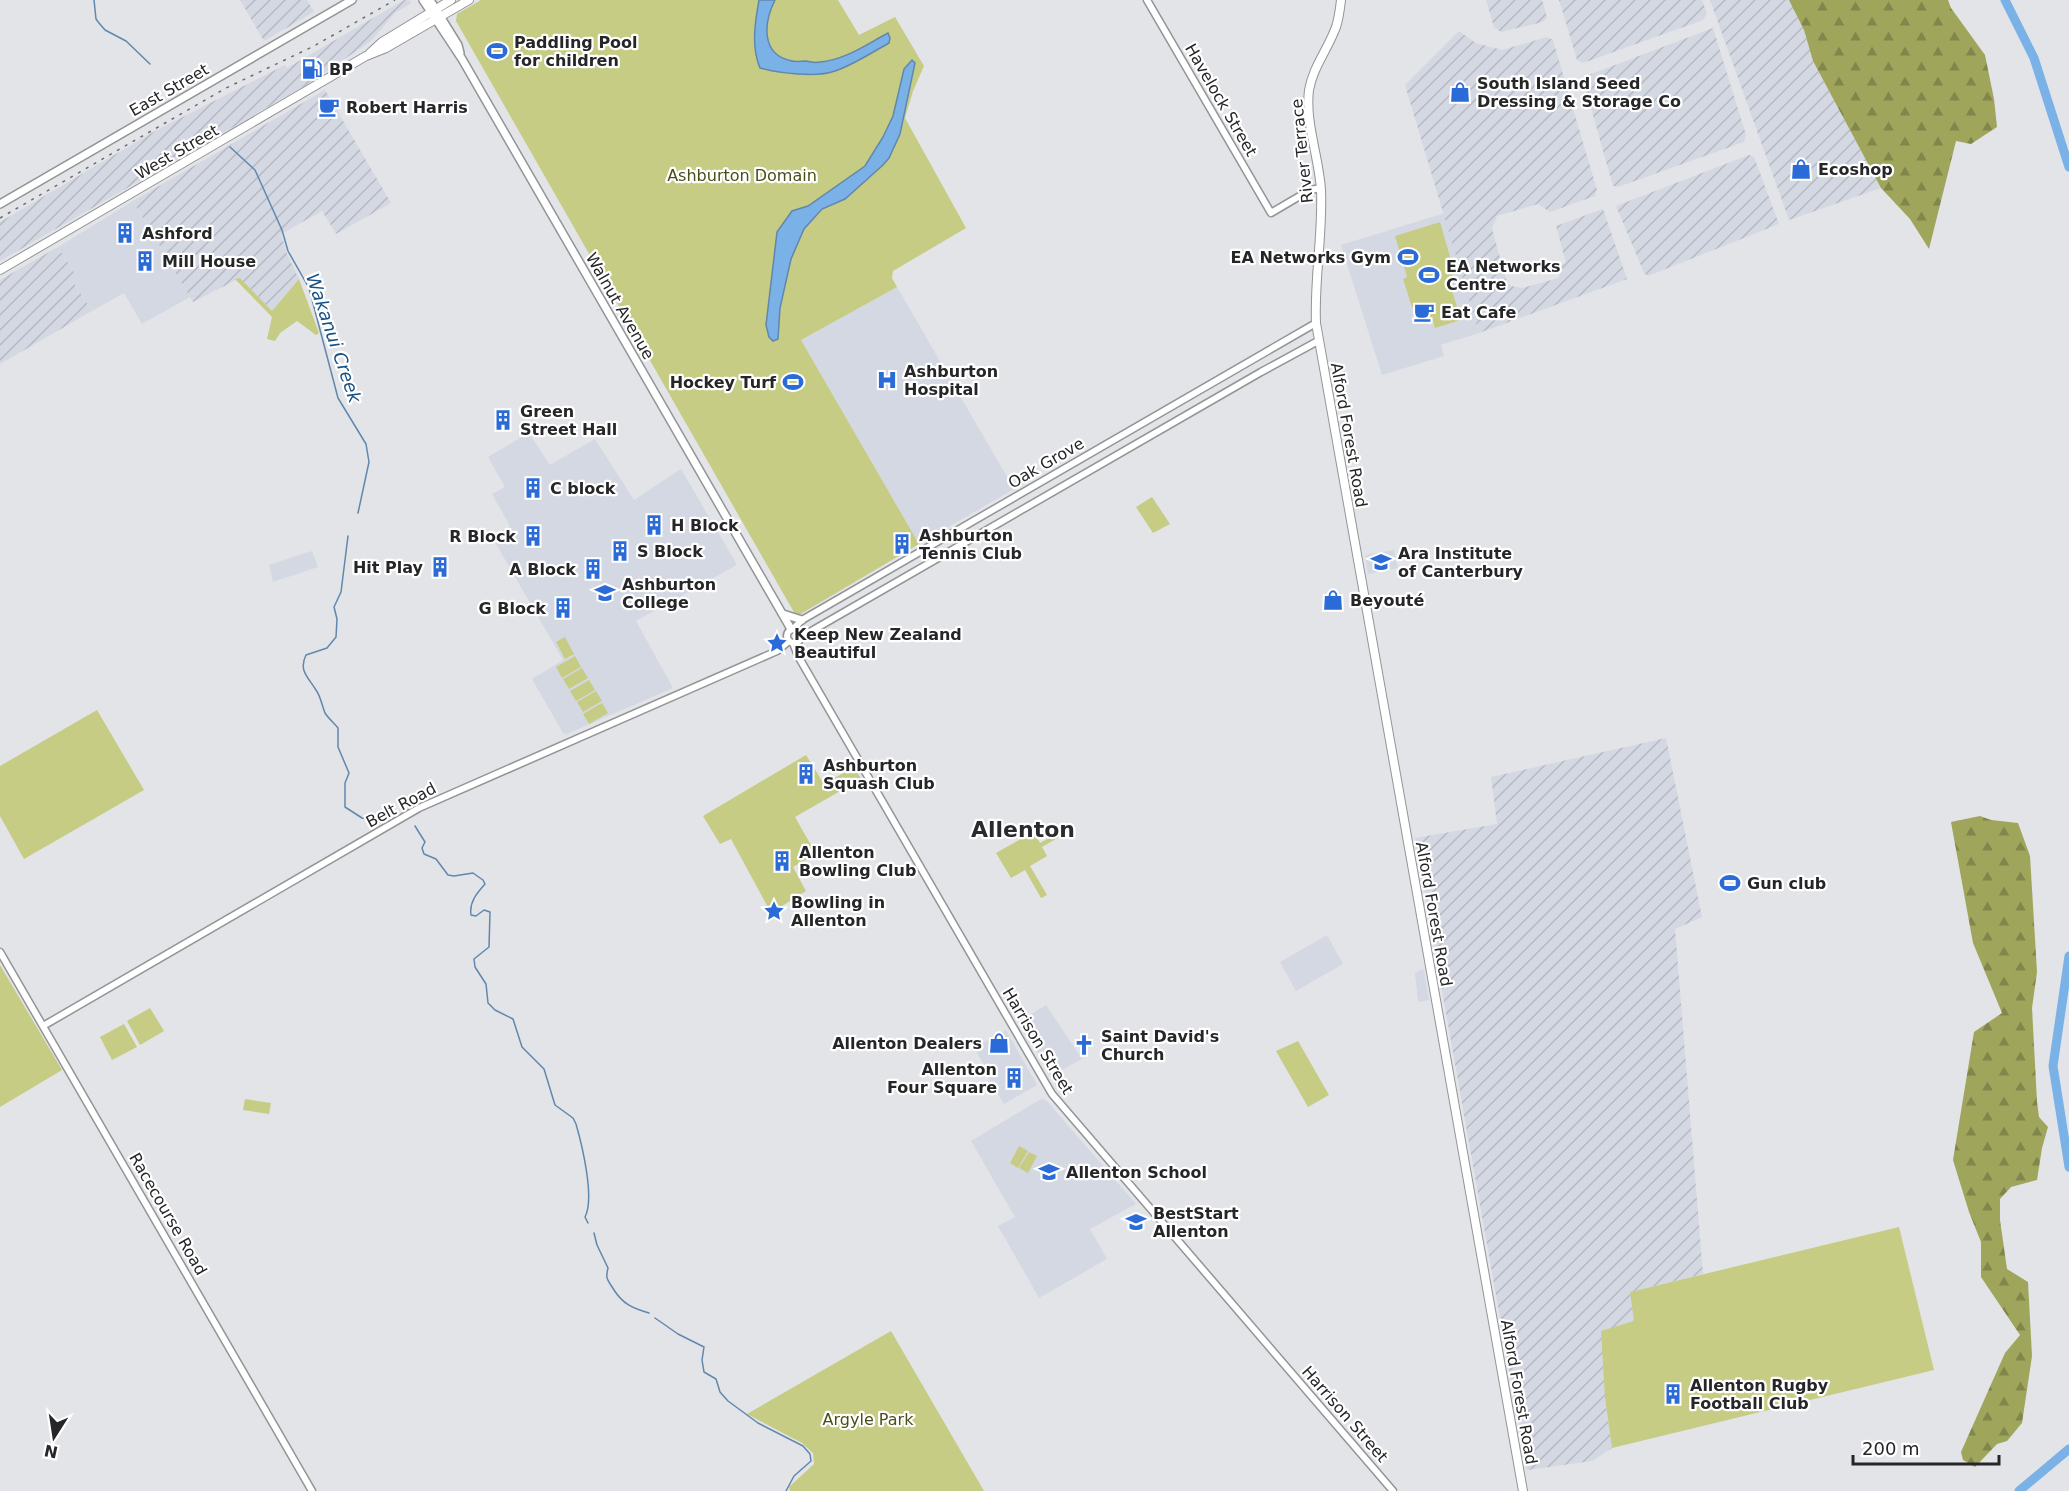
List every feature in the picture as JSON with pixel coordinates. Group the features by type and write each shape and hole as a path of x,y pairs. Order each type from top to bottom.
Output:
{"main road":[{"name":"East Street","path":"0,204 352,0"},
{"name":"Walnut Avenue","path":"423,0 438,18 792,629"},
{"name":"Walnut Avenue","path":"430,0 433,10"},
{"name":"West Street","path":"366,57 381,42 451,0"},
{"name":"West Street","path":"0,270 366,57 386,48 469,0"},
{"name":"River Terrace","path":"1318,341 1315,302 1322,211 1321,188 1310,118 1310,89 1316,67 1336,27 1341,0"},
{"name":"Alford Forest Road","path":"1318,341 1523,1491"},
{"path":"783,614 802,620"}],"street":[{"name":"Havelock Street","path":"1147,0 1271,213 1310,190 1321,188"},
{"name":"Oak Grove","path":"792,629 802,620 1316,323"},
{"name":"Oak Grove","path":"801,637 1318,341"},
{"path":"792,629 799,631 801,637 799,641 791,642 787,635 792,629"},
{"name":"Belt Road","path":"43,1026 419,808 717,678 777,651 791,642"},
{"name":"Harrison Street","path":"791,642 1052,1094 1393,1491"},
{"name":"Racecourse Road","path":"0,952 312,1491"}],"shaded area":[{"path":"240,0 307,0 314,12 264,41"},
{"path":"404,0 411,1 410,4 395,13 371,41 308,84 0,261 0,222 155,131 285,65 287,68"},
{"path":"1486,0 1542,0 1547,17 1543,22 1501,32 1494,27"},
{"path":"1559,0 1702,0 1707,14 1703,20 1583,63 1577,60"},
{"path":"1710,0 1789,0 1804,30 1813,61 1881,188 1789,220"},
{"path":"1713,28 1746,135 1744,142 1618,187 1613,186 1583,80 1586,76"},
{"path":"1459,31 1476,43 1502,50 1547,37 1553,40 1597,190 1595,196 1550,212 1538,204 1497,216 1492,229 1507,282 1511,286 1522,288 1559,278 1561,264 1566,263 1556,226 1603,209 1627,279 1479,333 1405,85"},
{"path":"325,90 391,203 336,234 322,211 281,234 287,254 299,279 272,311 240,278 193,302 133,201"},
{"path":"1749,155 1754,157 1779,224 1648,276 1644,273 1616,206"},
{"path":"133,201 190,297 142,324 124,293 92,311 73,282 78,279 58,247"},
{"path":"1445,213 1479,333 1441,345 1444,356 1382,375 1341,245"},
{"path":"58,247 78,279 73,282 92,311 0,364 0,280"},
{"name":"Ashburton Hospital","path":"897,287 1014,489 919,544 801,340"},
{"name":"Ashburton College","path":"529,433 550,465 595,439 634,500 681,469 737,565 636,621 673,688 567,734 563,733 532,679 563,660 492,537 510,526 492,494 505,487 488,457"},
{"name":"Ara Institute of Canterbury","path":"1394,550 1398,568 1368,574 1365,555"},
{"path":"312,551 318,567 273,582 269,565"},
{"path":"1666,738 1702,917 1675,929 1703,1274 1630,1292 1635,1321 1605,1398 1612,1448 1592,1461 1527,1470 1415,838 1497,824 1491,777"},
{"path":"1327,935 1343,964 1296,991 1280,962"},
{"path":"1422,969 1429,1000 1418,1002 1415,973"},
{"path":"1046,1005 1082,1059 1051,1076 1020,1021"},
{"path":"1006,1030 1037,1085 1004,1104 985,1073 986,1068 974,1048"},
{"name":"Allenton School","path":"1041,1099 1046,1100 1136,1204 1090,1229 1107,1259 1039,1298 998,1226 1015,1217 971,1141"}],"green space":[{"name":"Ashburton Domain","path":"481,0 838,0 859,35 895,17 924,66 905,118 966,228 893,271 892,278 897,287 801,340 919,544 799,615 795,614 456,21 457,14"},
{"path":"1789,0 1948,0 1951,8 1985,55 1997,127 1971,144 1956,141 1929,249 1910,219 1881,188 1813,61 1804,30"},
{"name":"EA Networks Centre","path":"1440,222 1455,274 1448,277 1461,320 1435,328 1432,318 1421,322 1416,307 1412,307 1403,279 1407,277 1395,236"},
{"path":"240,278 272,311 299,279 319,333 316,335 297,321 280,333 275,341 267,339 272,317 235,279"},
{"path":"1152,497 1170,524 1153,533 1136,507"},
{"path":"565,637 574,654 565,659 556,642"},
{"path":"575,656 581,667 562,678 556,667"},
{"path":"582,668 588,678 569,689 563,679"},
{"path":"589,680 595,690 576,701 570,691"},
{"path":"596,691 602,701 583,712 577,702"},
{"path":"602,703 608,713 589,724 583,714"},
{"path":"97,710 144,790 24,859 0,816 0,766"},
{"path":"806,755 824,784 854,767 861,779 795,817 816,854 793,867 806,891 771,913 731,839 720,844 703,816"},
{"path":"1980,816 1991,820 2018,823 2030,856 2037,972 2032,1008 2037,1102 2039,1117 2048,1127 2037,1180 2011,1187 2000,1199 2000,1220 2007,1269 2028,1282 2032,1356 2022,1423 2007,1441 1997,1444 1975,1467 1963,1460 1961,1452 2005,1353 2020,1335 1981,1277 1981,1242 1953,1160 1974,1032 2002,1013 1973,943 1951,822"},
{"path":"1071,826 1073,829 1042,847 1047,856 1030,866 1047,895 1041,898 1025,870 1011,878 996,853 1033,832 1040,843"},
{"path":"0,965 62,1070 0,1107"},
{"path":"150,1008 164,1031 140,1045 127,1021"},
{"path":"124,1024 137,1047 112,1060 100,1037"},
{"path":"1298,1041 1329,1095 1308,1107 1276,1051"},
{"path":"245,1099 271,1103 269,1114 243,1110"},
{"path":"1019,1146 1028,1151 1018,1168 1010,1163"},
{"path":"1029,1152 1037,1156 1028,1173 1019,1168"},
{"path":"1899,1227 1934,1370 1612,1448 1605,1398 1601,1331 1634,1321 1630,1292"},
{"name":"Argyle Park","path":"891,1331 984,1491 790,1491 789,1487 814,1464 813,1453 802,1443 747,1414"}],"water":[{"path":"759,0 775,0 767,27 767,36 774,52 782,58 792,61 829,61 855,51 888,33 889,43 848,66 827,73 798,74 760,68 755,52 755,26"},
{"path":"912,60 915,63 900,134 889,158 845,199 822,209 804,229 791,259 780,308 778,339 773,341 769,337 766,325 777,232 792,211 808,206 865,166 893,116 904,69"}],"waterway":[{"name":"Wakanui Creek","path":"94,0 96,19 105,30 126,41 150,64"},
{"path":"2005,0 2034,58 2069,167"},
{"name":"Wakanui Creek","path":"230,147 255,170 282,230 288,251 309,288 338,398 366,444 369,462 358,513"},
{"name":"Wakanui Creek","path":"348,536 341,592 334,607 337,619 336,637 327,648 306,655 303,666 325,713 338,728 338,747 349,773 345,783 345,807 362,818 375,821"},
{"name":"Wakanui Creek","path":"415,826 425,842 422,848 424,854 436,859 448,875 473,873 485,884 474,898 471,915 476,916 484,910 490,912 489,947 474,959 475,967 486,984 488,1003 495,1010 513,1019 522,1047 544,1069 555,1105 573,1118 576,1124 588,1185 588,1208 585,1217 588,1223"},
{"path":"2069,956 2053,1066 2069,1167"},
{"name":"Wakanui Creek","path":"594,1233 608,1268 608,1280 614,1290 628,1305 649,1313"},
{"name":"Wakanui Creek","path":"655,1318 678,1334 704,1347 702,1360 704,1372 716,1379 720,1392 728,1401 758,1423 803,1446 810,1454 811,1461 794,1476 786,1491"},
{"path":"2019,1491 2069,1449"}],"railway":[{"path":"0,218 226,88 314,46 395,0"}],"place":[{"name":"Paddling Pool for children","path":"497,51"},
{"name":"BP","path":"312,69"},
{"name":"South Island Seed Dressing & Storage Co","path":"1460,92"},
{"name":"Robert Harris","path":"329,107"},
{"name":"Ecoshop","path":"1801,169"},
{"name":"Ashford","path":"125,233"},
{"name":"EA Networks Gym","path":"1408,257"},
{"name":"Mill House","path":"145,261"},
{"name":"EA Networks Centre","path":"1429,275"},
{"name":"Eat Cafe","path":"1424,312"},
{"name":"Ashburton Hospital","path":"887,380"},
{"name":"Hockey Turf","path":"793,382"},
{"name":"Green Street Hall","path":"503,420"},
{"name":"C block","path":"533,488"},
{"name":"H Block","path":"654,525"},
{"name":"R Block","path":"533,536"},
{"name":"Ashburton Tennis Club","path":"902,544"},
{"name":"S Block","path":"620,551"},
{"name":"Ara Institute of Canterbury","path":"1381,562"},
{"name":"Hit Play","path":"440,567"},
{"name":"A Block","path":"593,569"},
{"name":"Ashburton College","path":"605,593"},
{"name":"Beyouté","path":"1333,600"},
{"name":"G Block","path":"563,608"},
{"name":"Keep New Zealand Beautiful","path":"777,643"},
{"name":"Ashburton Squash Club","path":"806,774"},
{"name":"Allenton Bowling Club","path":"782,861"},
{"name":"Gun club","path":"1730,883"},
{"name":"Bowling in Allenton","path":"774,911"},
{"name":"Allenton Dealers","path":"999,1043"},
{"name":"Saint David's Church","path":"1084,1045"},
{"name":"Allenton Four Square","path":"1014,1078"},
{"name":"Allenton School","path":"1049,1172"},
{"name":"BestStart Allenton","path":"1136,1222"},
{"name":"Allenton Rugby Football Club","path":"1673,1394"}],"district":[{"name":"Allenton","path":"1023,829"}]}
